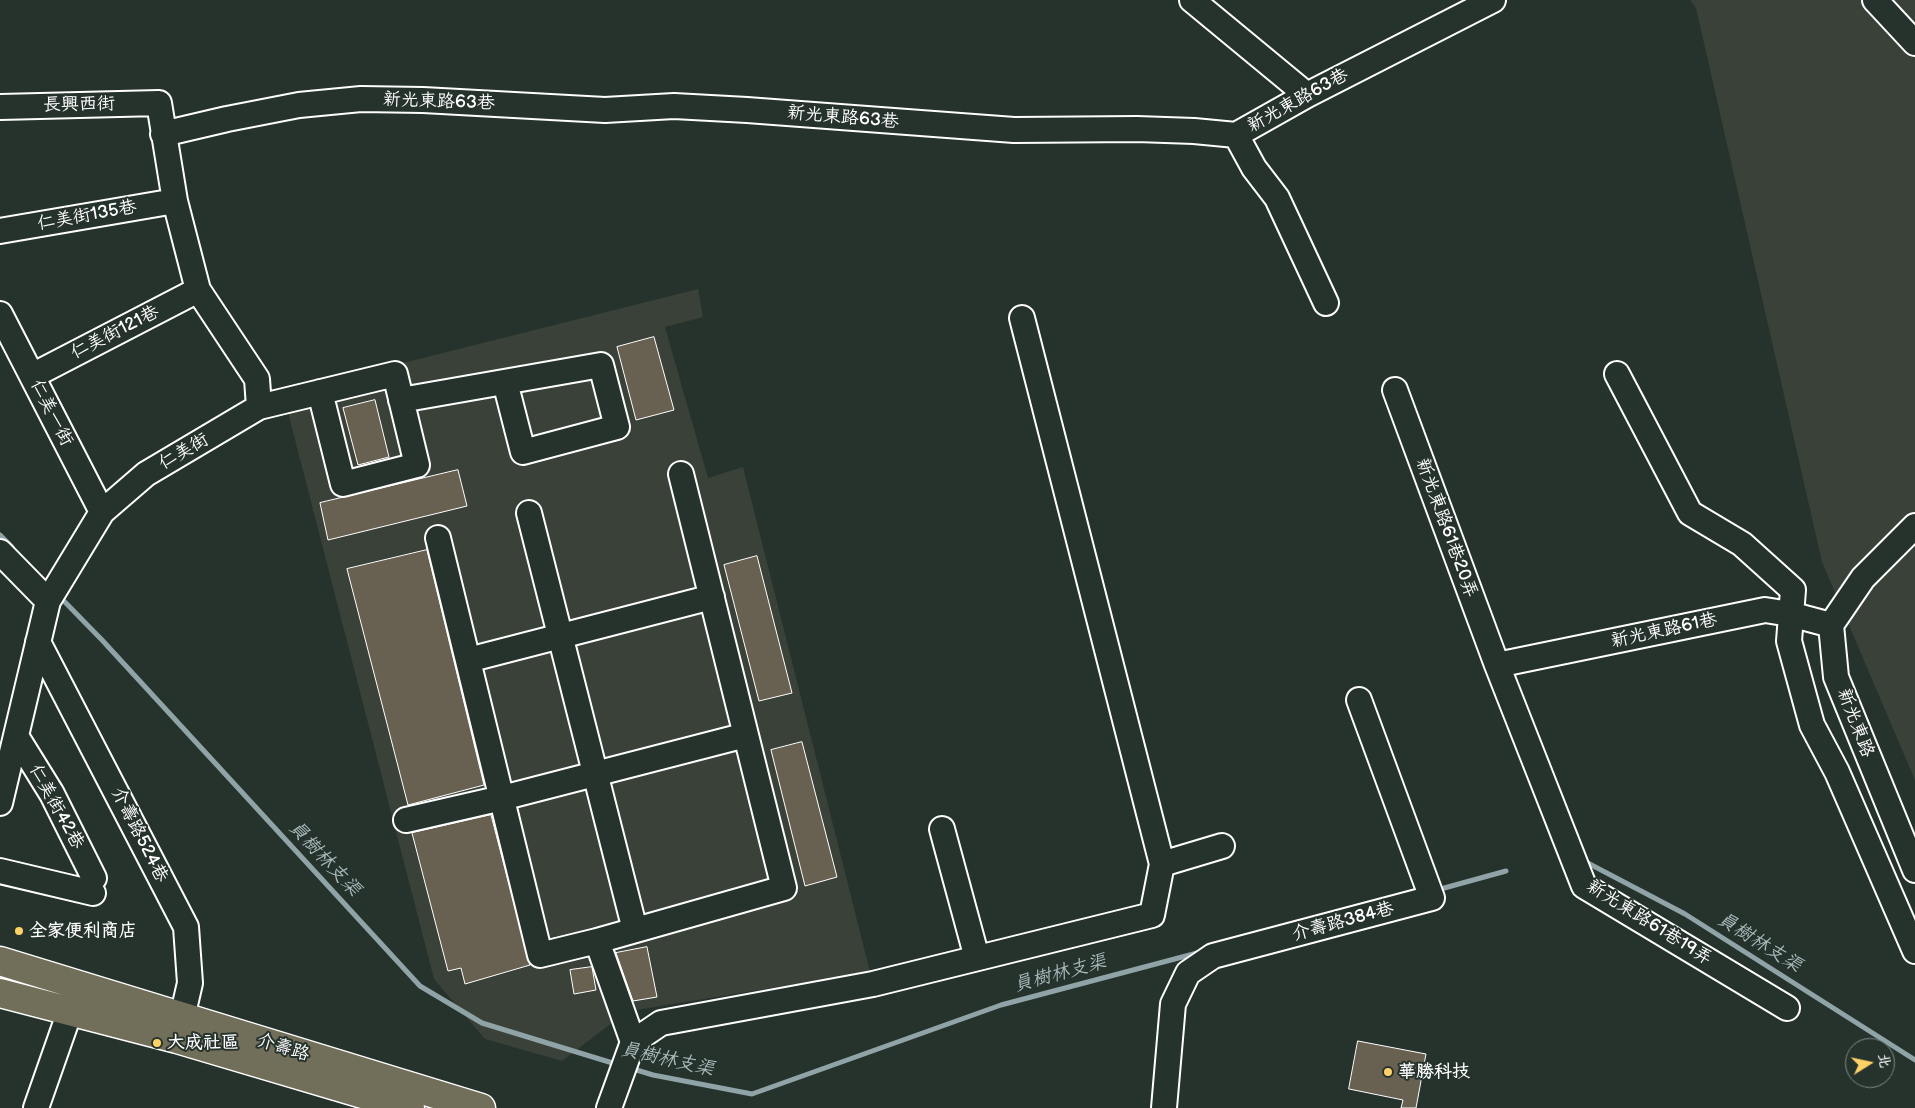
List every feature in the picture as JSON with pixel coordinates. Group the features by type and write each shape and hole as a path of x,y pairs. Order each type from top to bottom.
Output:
{"main road":[{"name":"介壽路","path":"0,961 74,997 434,1101 481,1108"},
{"name":"介壽路","path":"0,992 74,997"},
{"name":"介壽路","path":"179,1028 410,1108"}],"street":[{"path":"1192,0 1306,94"},
{"name":"新光東路63巷","path":"162,134 227,118 300,105 360,99 423,100 604,110 674,106 1014,130 1137,129 1236,135 1306,94 1493,0"},
{"path":"1875,0 1915,43"},
{"name":"長興西街","path":"0,107 159,103 162,134"},
{"path":"162,134 175,201 198,290 256,378 259,408"},
{"path":"1236,135 1254,168 1277,198 1326,304"},
{"name":"仁美街135巷","path":"0,231 175,201"},
{"name":"仁美街121巷","path":"32,376 198,290"},
{"name":"仁美一街","path":"0,314 102,512"},
{"path":"609,1108 633,1042 661,1023 873,984 1152,915 1162,864 1022,318"},
{"path":"320,392 344,484 417,465 401,400 601,365 617,427 523,452 512,408 507,390 505,382"},
{"name":"仁美街","path":"0,803 3,774 16,736 38,642 52,594 102,512 146,474 259,408 395,374 401,400"},
{"path":"1617,374 1690,513 1742,544 1793,590 1789,640 1812,725 1837,772 1915,950"},
{"name":"新光東路61巷20弄","path":"1395,390 1497,664"},
{"path":"438,538 540,955 597,941 784,888 681,474"},
{"path":"530,513 635,930"},
{"path":"1830,625 1863,578 1915,526"},
{"path":"0,552 52,594"},
{"path":"468,660 712,597"},
{"name":"新光東路61巷","path":"1497,664 1765,610 1790,614 1830,625"},
{"name":"新光東路","path":"1830,625 1836,676 1915,870"},
{"name":"介壽路524巷","path":"38,642 186,927 190,983 179,1028"},
{"name":"新光東路61巷19弄","path":"1497,664 1584,886 1787,1008"},
{"name":"介壽路384巷","path":"1164,1108 1173,1004 1188,973 1213,956 1432,898 1359,700"},
{"path":"406,820 502,798 746,734"},
{"name":"仁美街42巷","path":"0,871 94,886 52,794 16,736"},
{"path":"942,829 977,958"},
{"path":"1162,864 1222,846"},
{"path":"597,941 633,1042"},
{"path":"36,1108 74,997"}],"shaded area":[{"path":"1690,0 1915,0 1915,780 1822,562 1696,8"},
{"path":"698,289 703,317 665,327 708,478 743,467 870,972 636,1010 622,1015 562,1061 485,1039 434,979 283,393"}],"building":[{"path":"654,337 674,410 636,420 617,347"},
{"path":"375,400 389,457 358,465 343,408"},
{"path":"458,470 467,506 328,540 320,503"},
{"path":"427,550 484,785 408,805 347,569"},
{"path":"757,556 792,693 759,701 724,565"},
{"path":"802,742 837,877 805,886 771,750"},
{"path":"491,815 530,965 465,984 461,968 448,971 412,833"},
{"path":"647,947 657,997 633,1001 616,953"},
{"path":"592,967 596,990 574,994 570,970"},
{"name":"華勝科技","path":"1358,1041 1426,1054 1416,1108 1401,1108 1403,1100 1349,1089"}],"waterway":[{"name":"員樹林支渠","path":"0,535 12,547"},
{"name":"員樹林支渠","path":"59,596 102,640 420,986 482,1023 619,1065"},
{"name":"員樹林支渠","path":"1582,860 1685,914 1915,1060"},
{"name":"員樹林支渠","path":"1437,890 1506,871"},
{"name":"員樹林支渠","path":"630,1068 653,1075 752,1094 1001,1005 1201,952"}],"place":[{"name":"全家便利商店","path":"19,931"},
{"name":"大成社區","path":"157,1043"},
{"name":"華勝科技","path":"1388,1072"}]}
